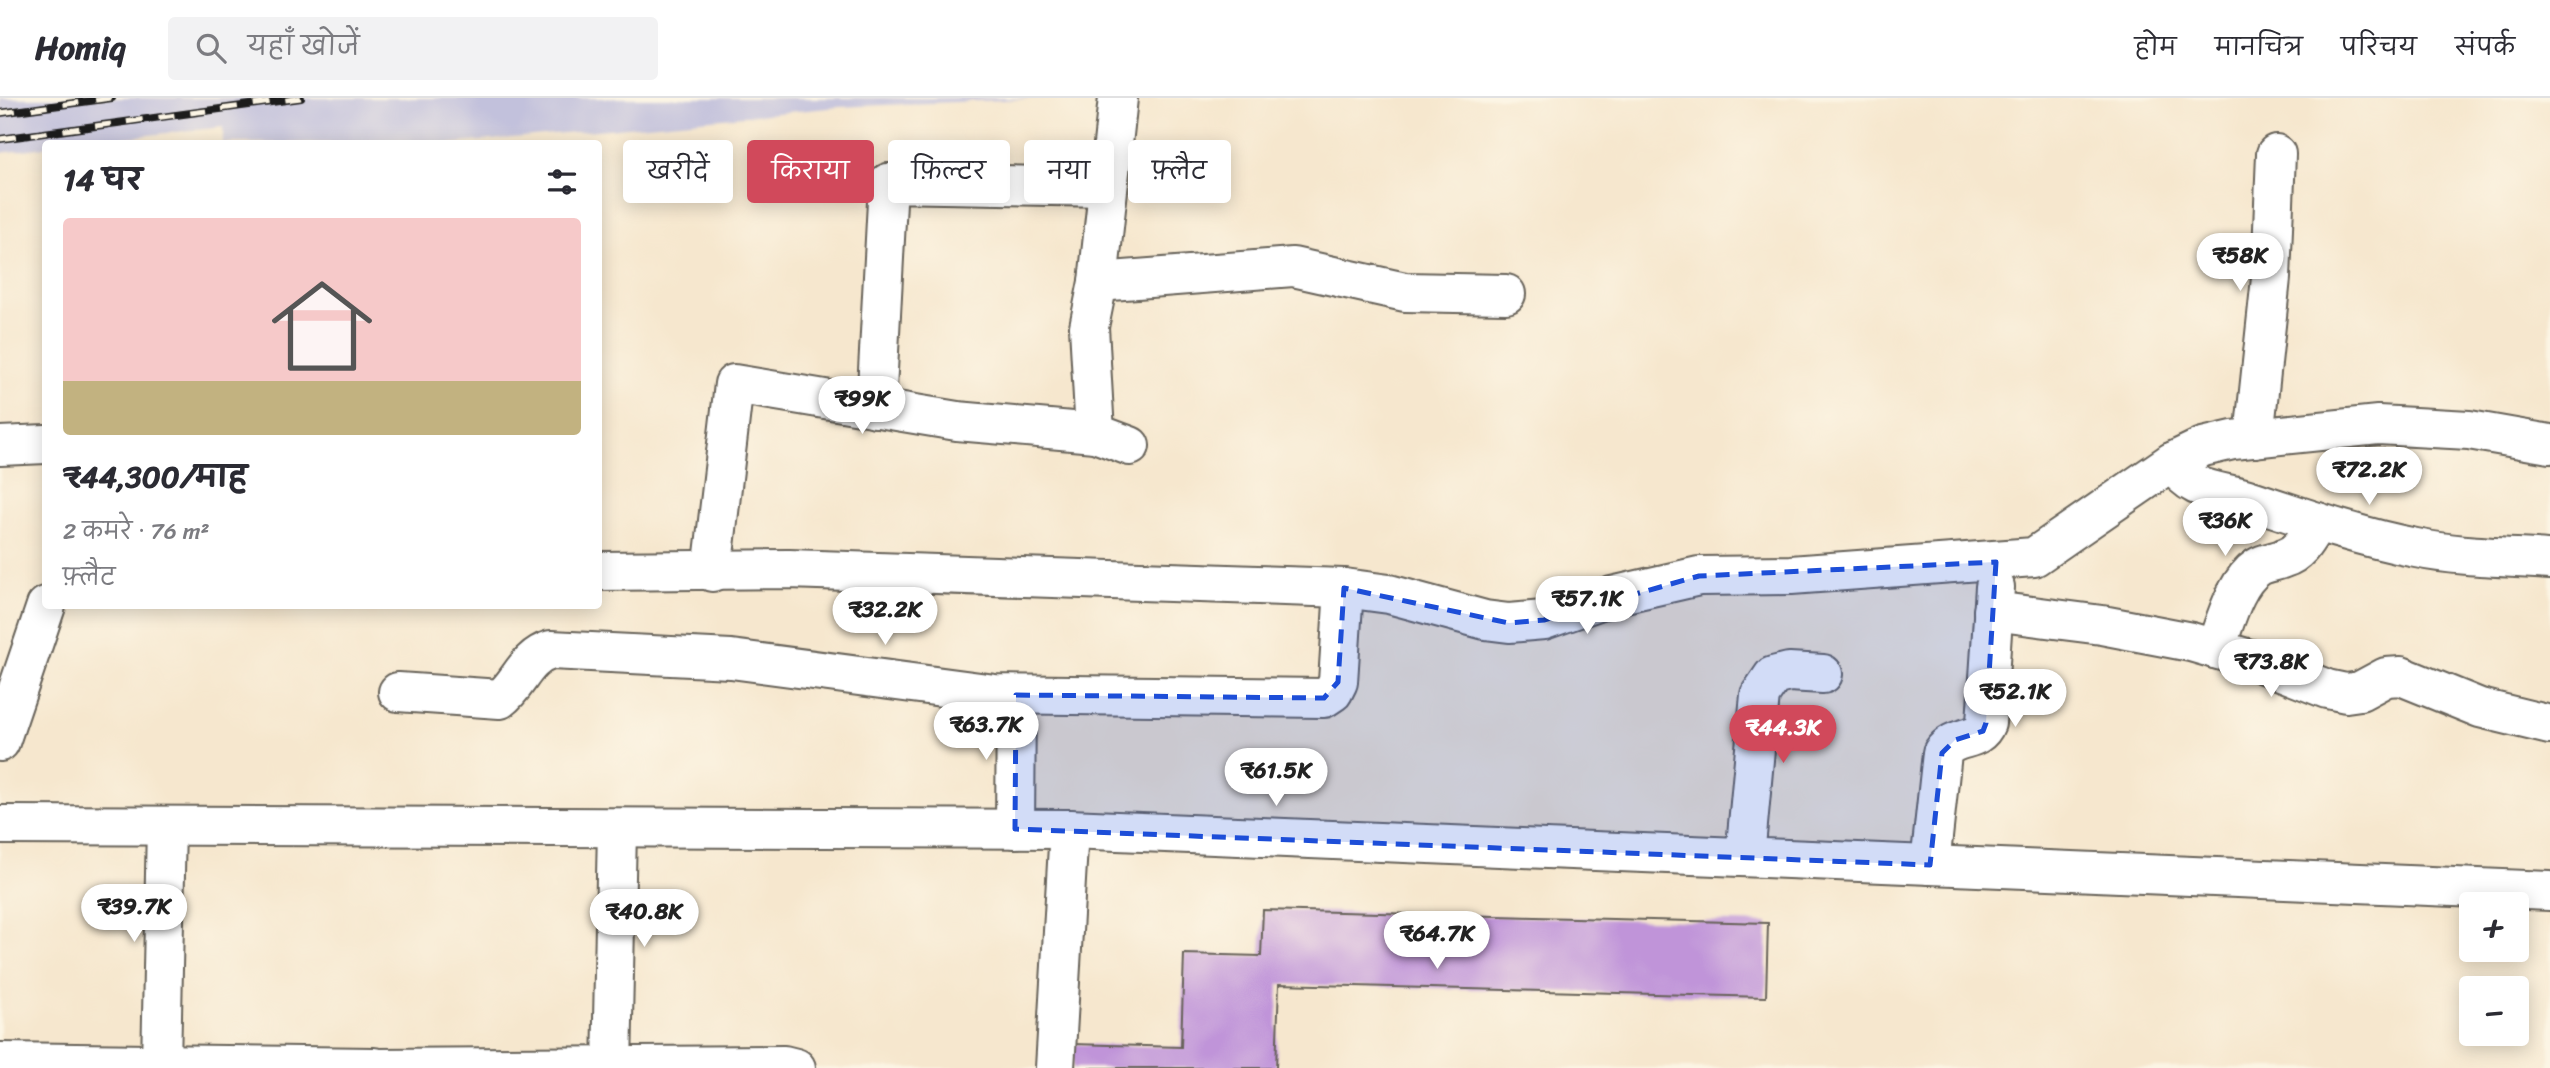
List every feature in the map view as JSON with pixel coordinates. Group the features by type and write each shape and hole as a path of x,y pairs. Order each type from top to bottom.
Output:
{"street":[{"path":"1113,140 1118,98"},
{"path":"2254,438 2272,278 2276,154"},
{"path":"876,408 888,183 1024,185"},
{"path":"1095,433 1089,327 1098,282 1106,203"},
{"path":"1098,282 1293,267 1405,292 1506,294"},
{"path":"712,572 734,384 957,421 1095,433 1130,446"},
{"path":"602,571 712,572 789,569 1344,588 1389,594 1461,615 1509,623 1544,620 1612,596 1699,576 1791,575 1996,562 2034,557 2172,462 2203,447 2254,438 2378,425 2469,430 2550,444"},
{"path":"0,446 42,444"},
{"path":"2172,462 2182,477 2195,486 2246,498 2317,522 2419,549 2550,560"},
{"path":"2215,649 2242,585 2250,573 2260,565 2287,558 2299,549 2317,522"},
{"path":"1930,865 1942,754 1955,740 1973,737 1983,731 1986,723 1996,562"},
{"path":"398,692 500,699 508,693 527,663 537,654 551,650 731,659 1016,695 1324,698 1333,692 1338,682 1344,588"},
{"path":"0,742 45,609"},
{"path":"1993,611 2102,625 2215,649 2327,689 2346,693 2360,691 2386,677 2401,676 2480,708 2550,725"},
{"path":"1745,857 1760,695 1773,676 1789,672 1823,674"},
{"path":"1015,829 1016,695"},
{"path":"0,825 1069,829 2550,891"},
{"path":"161,1064 166,826"},
{"path":"612,1067 617,829"},
{"path":"1055,1068 1069,829"},
{"path":"0,1062 374,1068 784,1065 796,1068"}],"highlighted area":[{"path":"1996,562 1986,723 1983,731 1955,740 1942,753 1930,865 1015,829 1016,695 1324,698 1338,682 1344,588 1509,623 1544,620 1699,576"}],"shaded area":[{"path":"0,98 1050,98 839,107 492,140 223,140 223,127 103,140 42,140 42,147 0,153"}],"building":[{"path":"1263,910 1768,923 1766,997 1279,984 1276,1068 1073,1068 1073,1044 1181,1047 1184,954 1261,956"}],"railway":[{"path":"0,113 112,98"},
{"path":"0,139 301,98"}]}
